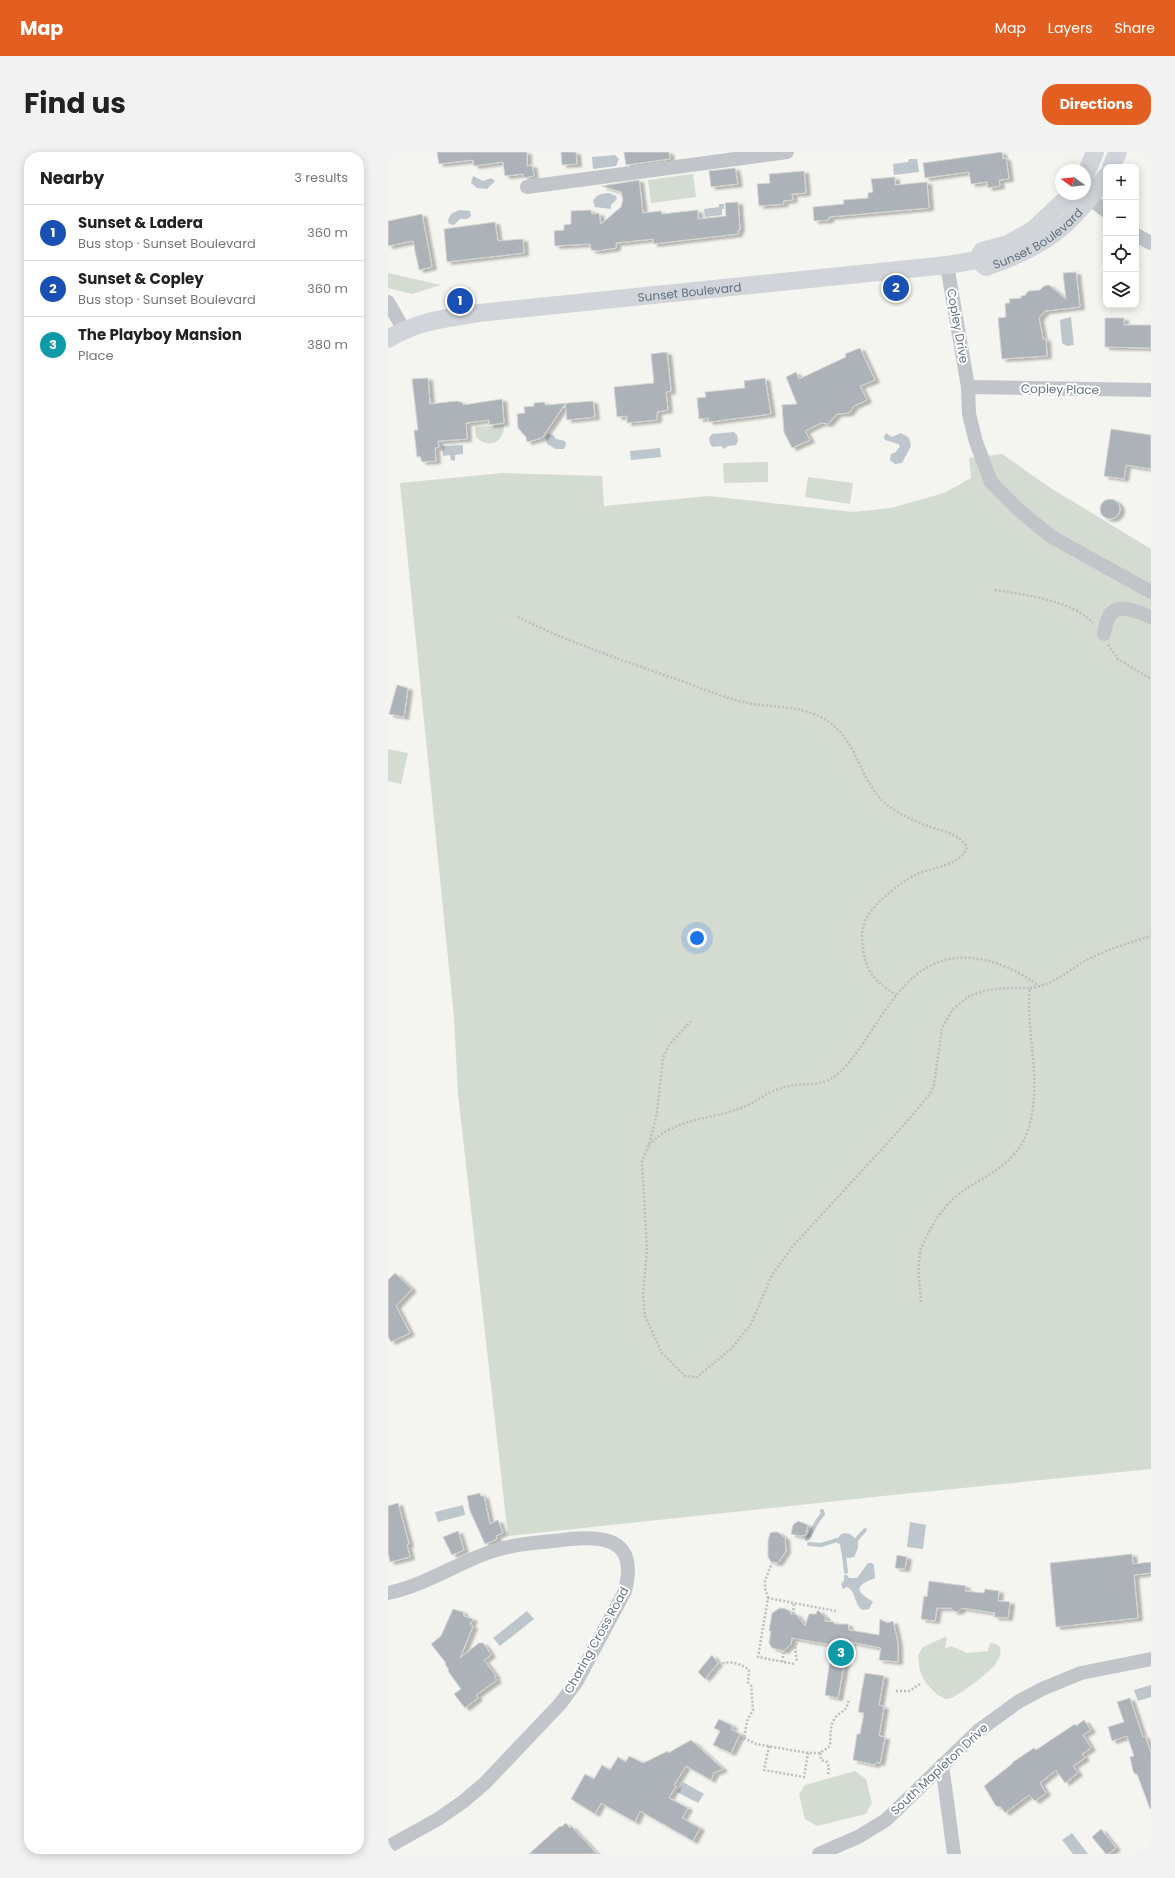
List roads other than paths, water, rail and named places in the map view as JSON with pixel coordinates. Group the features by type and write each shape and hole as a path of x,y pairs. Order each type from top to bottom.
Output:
{"main road":[{"path":"1090,164 1095,152"},
{"path":"1112,164 1118,152"},
{"name":"Sunset Boulevard","path":"1091,198 1103,180"},
{"name":"Sunset Boulevard","path":"977,260 982,251 1008,244 1034,229 1065,200"},
{"name":"Sunset Boulevard","path":"388,339 404,330 425,322 479,313 947,265 977,260 986,267 1029,250 1054,235 1089,200"}],"street":[{"path":"527,187 787,152"},
{"path":"1091,200 1103,209"},
{"path":"1139,236 1151,243"},
{"name":"Copley Drive","path":"947,265 968,387 969,414 976,442 991,482 1020,512 1052,537 1151,592"},
{"path":"388,302 404,330"},
{"name":"Copley Place","path":"968,387 1151,390"},
{"path":"1104,634 1105,622 1112,611 1122,608 1131,609 1151,617"},
{"name":"Charing Cross Road","path":"388,1594 488,1553 504,1548 583,1537 602,1538 616,1544 624,1554 628,1565 629,1577 625,1591 577,1680 560,1704 485,1783 464,1801 438,1819 388,1847"},
{"name":"South Mapleton Drive","path":"820,1854 858,1837 886,1820 978,1731 1018,1702 1042,1689 1081,1673 1151,1659"},
{"path":"942,1765 954,1854"}],"waterway":[{"path":"807,1539 823,1514 822,1511"},
{"path":"856,1540 865,1530"},
{"path":"809,1544 821,1545 837,1540"},
{"path":"844,1556 846,1572"}],"place":[{"name":"Sunset & Copley","path":"896,288"},
{"name":"Sunset & Ladera","path":"460,301"},
{"name":"The Playboy Mansion","path":"841,1653"}]}
